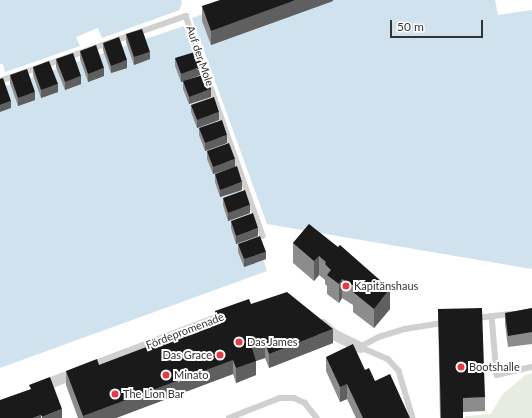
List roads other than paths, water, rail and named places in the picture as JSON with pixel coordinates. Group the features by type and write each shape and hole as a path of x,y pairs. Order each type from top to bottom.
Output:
{"street":[{"name":"Fördepromenade","path":"27,391 235,312"},
{"path":"315,318 333,334 360,347"}],"lane":[{"name":"Auf der Mole","path":"0,80 186,16 263,236"},
{"path":"469,319 516,313"},
{"path":"492,316 497,376 532,366"},
{"path":"360,347 379,337 410,328 453,321"},
{"path":"360,347 388,359 399,371 413,418"},
{"path":"229,418 280,398 294,398 305,402 317,418"}],"water":[{"path":"0,0 532,0 532,269 267,224 188,7 102,38 98,28 76,37 80,46 5,72 3,64 0,64"},
{"path":"184,26 267,271 0,368 0,88"}],"place":[{"name":"Kapitänshaus","path":"346,286"},
{"name":"Das James","path":"239,342"},
{"name":"Das Grace","path":"220,355"},
{"name":"Bootshalle","path":"461,367"},
{"name":"Minato","path":"166,375"},
{"name":"The Lion Bar","path":"115,394"}]}
